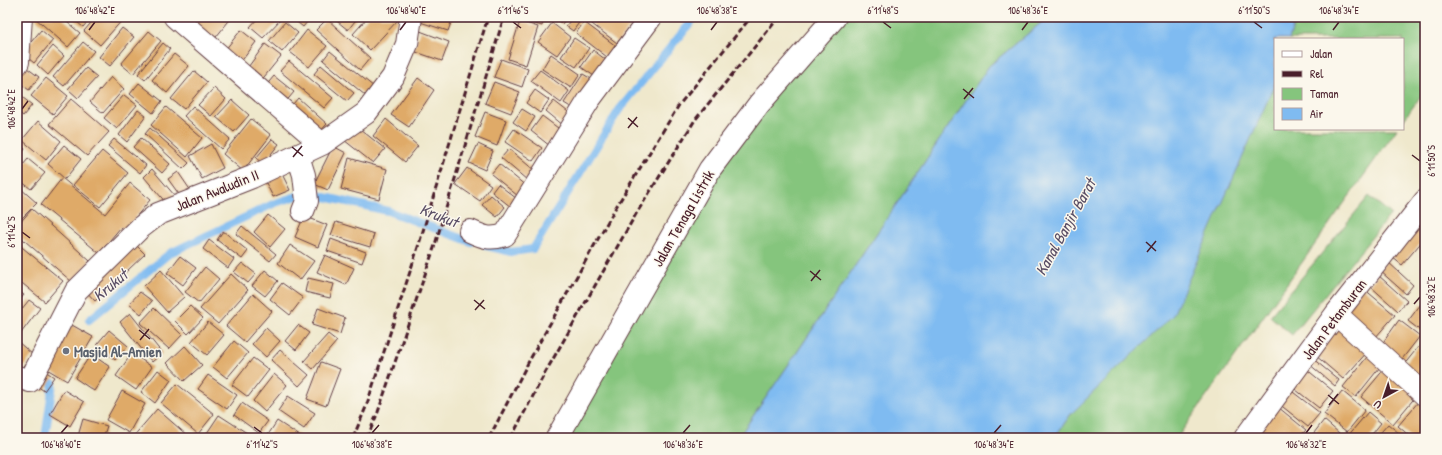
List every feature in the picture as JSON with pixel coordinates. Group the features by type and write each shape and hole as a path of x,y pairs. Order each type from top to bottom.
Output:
{"street":[{"path":"175,17 322,144"},
{"name":"Jalan Awaludin II","path":"23,379 76,291 140,228 158,214 252,177 301,165 322,144 366,113 393,77 407,44 411,17"},
{"path":"470,231 484,238 505,235 589,100 651,17"},
{"name":"Jalan Tenaga Listrik","path":"557,438 710,169 759,104 835,17"},
{"path":"17,64 20,23"},
{"path":"301,165 305,206"},
{"name":"Jalan Petamburan","path":"1246,438 1336,314 1425,202"},
{"path":"1336,314 1425,395"}],"green space":[{"path":"831,17 1048,17 989,66 738,438 559,438 678,211"},
{"path":"1296,17 1425,17 1425,90 1404,120 1404,38 1289,38"},
{"path":"1274,85 1274,130 1396,130 1177,438 1054,438 1071,414"},
{"path":"1369,196 1391,214 1292,335 1270,316"}],"water":[{"name":"Kanal Banjir Barat","path":"1048,17 1296,17 1289,38 1274,38 1273,88 1173,315 1071,414 1054,438 738,438 798,351 989,66"}],"building":[{"path":"34,17 61,17 80,33 68,47"},
{"path":"71,17 92,17 83,27"},
{"path":"96,17 125,17 100,45 84,31"},
{"path":"186,17 232,17 212,42"},
{"path":"259,17 278,17 281,19 263,38 250,27"},
{"path":"291,17 311,17 303,27"},
{"path":"332,17 358,17 348,30"},
{"path":"368,17 395,17 398,20 370,50 353,34"},
{"path":"419,17 453,17 448,31 417,21"},
{"path":"512,17 544,17 542,26"},
{"path":"554,17 567,17 562,24"},
{"path":"573,17 583,17 573,31 566,26"},
{"path":"597,17 637,17 617,43 592,24"},
{"path":"327,19 370,58 360,70 316,30"},
{"path":"520,21 538,27 526,65 508,59"},
{"path":"285,22 298,33 282,52 269,41"},
{"path":"584,22 616,46 607,57 576,33"},
{"path":"552,23 570,37 557,55 538,42"},
{"path":"122,28 134,37 110,66 99,57"},
{"path":"41,30 53,40 34,63 22,53"},
{"path":"241,30 256,42 240,63 225,50"},
{"path":"307,30 327,46 309,67 290,52"},
{"path":"149,31 161,41 133,74 121,64"},
{"path":"420,31 449,42 442,61 413,51"},
{"path":"574,38 589,48 576,67 561,57"},
{"path":"83,42 94,51 64,86 53,77"},
{"path":"163,43 170,49 145,80 138,74"},
{"path":"265,44 281,56 260,82 246,70"},
{"path":"53,46 64,56 48,75 37,65"},
{"path":"593,50 606,60 594,76 581,67"},
{"path":"330,51 374,87 366,96 323,60"},
{"path":"174,54 189,66 167,93 152,80"},
{"path":"551,54 580,74 571,88 542,69"},
{"path":"501,59 528,69 522,87 494,77"},
{"path":"289,61 333,98 324,108 280,71"},
{"path":"23,65 39,77 29,90 17,81 17,73"},
{"path":"321,65 354,93 347,101 314,74"},
{"path":"86,68 97,77 78,98 68,89"},
{"path":"540,70 569,91 561,103 531,81"},
{"path":"194,71 207,82 184,109 171,99"},
{"path":"583,74 593,80 574,109 564,103"},
{"path":"274,76 294,92 284,104 264,88"},
{"path":"111,77 124,89 103,113 90,102"},
{"path":"46,78 68,96 53,114 31,96"},
{"path":"418,78 434,90 409,127 391,115"},
{"path":"494,82 520,92 511,113 485,103"},
{"path":"139,83 162,101 153,113 130,94"},
{"path":"214,88 226,99 211,116 198,105"},
{"path":"535,90 549,100 540,113 526,103"},
{"path":"17,93 32,105 23,116 17,111"},
{"path":"124,95 137,105 117,129 104,118"},
{"path":"298,98 327,124 317,135 288,110"},
{"path":"71,99 109,132 87,156 49,124"},
{"path":"232,100 249,115 234,132 216,117"},
{"path":"554,101 572,115 564,126 546,111"},
{"path":"193,106 230,139 221,149 184,116"},
{"path":"166,107 202,138 187,157 151,125"},
{"path":"522,109 535,117 526,131 513,122"},
{"path":"138,110 146,116 127,142 119,135"},
{"path":"485,112 506,120 497,146 475,137"},
{"path":"542,116 562,131 550,146 531,131"},
{"path":"251,119 271,135 243,171 223,154"},
{"path":"386,119 418,146 405,162 373,136"},
{"path":"38,121 61,141 46,160 22,140"},
{"path":"355,125 385,149 373,163 344,140"},
{"path":"150,128 189,163 183,169 145,134"},
{"path":"514,129 542,148 533,161 505,142"},
{"path":"141,138 170,164 162,173 133,147"},
{"path":"114,139 146,165 140,173 108,146"},
{"path":"272,139 279,144 263,164 256,158"},
{"path":"17,142 25,149 17,159"},
{"path":"211,144 223,168 202,179 190,156"},
{"path":"478,144 493,151 485,170 469,163"},
{"path":"64,145 81,159 65,179 48,164"},
{"path":"333,146 346,153 328,190 314,184"},
{"path":"509,149 535,171 527,180 501,158"},
{"path":"102,151 128,173 100,207 73,185"},
{"path":"349,158 387,169 379,199 341,189"},
{"path":"28,159 45,173 31,189 17,178 17,172"},
{"path":"499,164 526,186 518,196 491,174"},
{"path":"467,168 491,185 480,201 455,184"},
{"path":"152,169 175,196 167,204 144,177"},
{"path":"178,172 191,191 181,197 168,179"},
{"path":"281,172 290,190 273,197 264,179"},
{"path":"62,178 105,214 130,183 150,200 125,230 121,227 99,253 41,205"},
{"path":"498,184 517,199 511,207 492,192"},
{"path":"20,188 37,203 17,223 17,191"},
{"path":"491,195 505,207 497,217 482,205"},
{"path":"32,209 90,261 72,282 17,234 17,226"},
{"path":"268,215 285,229 270,247 254,232"},
{"path":"1419,215 1425,219 1425,238 1402,265 1388,254"},
{"path":"304,216 327,225 318,247 295,237"},
{"path":"336,222 374,234 370,247 331,235"},
{"path":"242,226 276,254 270,261 236,234"},
{"path":"223,231 248,251 242,259 217,240"},
{"path":"331,239 366,252 362,263 327,251"},
{"path":"209,240 234,259 228,268 203,249"},
{"path":"133,242 145,254 95,301 84,289"},
{"path":"17,243 63,281 45,302 17,279"},
{"path":"290,245 314,261 300,280 278,263"},
{"path":"325,255 354,268 346,285 317,272"},
{"path":"180,256 196,268 183,285 167,273"},
{"path":"1387,261 1413,285 1406,294 1379,270"},
{"path":"242,263 256,274 248,283 234,272"},
{"path":"205,267 219,279 199,303 185,292"},
{"path":"161,270 184,297 167,312 144,286"},
{"path":"265,270 278,281 265,296 252,286"},
{"path":"231,274 248,290 218,324 200,309"},
{"path":"1378,275 1407,301 1398,311 1369,285"},
{"path":"308,278 334,284 330,298 305,292"},
{"path":"282,283 303,298 290,315 270,299"},
{"path":"1363,288 1395,315 1375,338 1343,311"},
{"path":"17,290 24,295 17,303"},
{"path":"140,292 152,301 141,314 129,304"},
{"path":"253,294 272,311 245,342 226,326"},
{"path":"29,300 40,308 18,337 17,315"},
{"path":"1421,304 1425,307 1425,327 1422,332 1408,321"},
{"path":"190,306 203,318 188,334 175,321"},
{"path":"154,308 182,335 169,349 140,323"},
{"path":"318,308 345,318 340,334 312,325"},
{"path":"130,313 162,353 152,362 120,322"},
{"path":"1399,320 1420,336 1399,363 1379,348"},
{"name":"Masjid Al-Amien","path":"65,321 93,337 67,381 40,365"},
{"path":"208,322 224,335 207,355 191,342"},
{"path":"298,325 309,333 296,350 285,341"},
{"path":"1340,325 1369,350 1343,379 1315,355"},
{"path":"266,328 280,341 266,357 252,344"},
{"path":"109,330 128,346 115,360 97,344"},
{"path":"328,334 337,341 313,369 304,361"},
{"path":"17,341 33,355 20,371 17,368"},
{"path":"234,341 248,353 227,378 213,367"},
{"path":"1423,341 1425,342 1425,376 1421,380 1403,366"},
{"path":"185,346 202,365 184,381 167,363"},
{"path":"280,350 309,375 299,386 271,360"},
{"path":"1371,352 1384,362 1356,397 1343,387"},
{"path":"132,353 152,367 136,390 116,376"},
{"path":"91,354 110,367 94,391 75,378"},
{"path":"253,358 269,370 248,397 232,385"},
{"path":"1312,358 1339,380 1335,386 1308,363"},
{"path":"321,362 340,369 326,406 307,399"},
{"path":"1305,368 1333,391 1319,408 1291,386"},
{"path":"1385,368 1417,395 1393,424 1361,397"},
{"path":"42,369 54,377 44,391 32,382"},
{"path":"158,370 171,380 155,403 141,392"},
{"path":"274,374 287,385 265,412 253,401"},
{"path":"208,375 237,395 227,409 198,389"},
{"path":"177,384 214,414 198,434 161,403"},
{"path":"1289,389 1320,413 1308,427 1278,403"},
{"path":"64,390 84,402 70,426 50,414"},
{"path":"122,391 145,404 129,433 106,420"},
{"path":"1342,391 1365,410 1347,432 1324,414"},
{"path":"288,396 315,413 304,429 278,411"},
{"path":"1419,401 1425,406 1425,438 1412,438 1398,426"},
{"path":"242,403 268,421 259,433 234,415"},
{"path":"1278,407 1306,430 1299,438 1252,438"},
{"path":"157,409 188,436 186,438 132,438"},
{"path":"1368,412 1381,423 1369,438 1348,438 1347,437"},
{"path":"219,415 250,435 248,438 209,438 205,436"},
{"path":"83,419 107,426 103,438 86,438 78,436"},
{"path":"1324,420 1339,433 1335,438 1310,438"},
{"path":"277,421 303,438 266,438"},
{"path":"1388,424 1405,438 1376,438"}],"waterway":[{"name":"Krukut","path":"487,246 511,252 533,249 619,110 695,17"},
{"name":"Krukut","path":"89,320 170,253 275,203 307,193 388,211 471,242"},
{"name":"Krukut","path":"45,438 53,383"}],"railway":[{"path":"353,438 366,407 419,244 488,17"},
{"path":"367,438 378,412 434,248 504,17"},
{"path":"489,438 529,361 616,207 679,105 751,17"},
{"path":"511,438 545,373 636,214 695,120 779,17"}],"place":[{"name":"Masjid Al-Amien","path":"66,351"}]}
